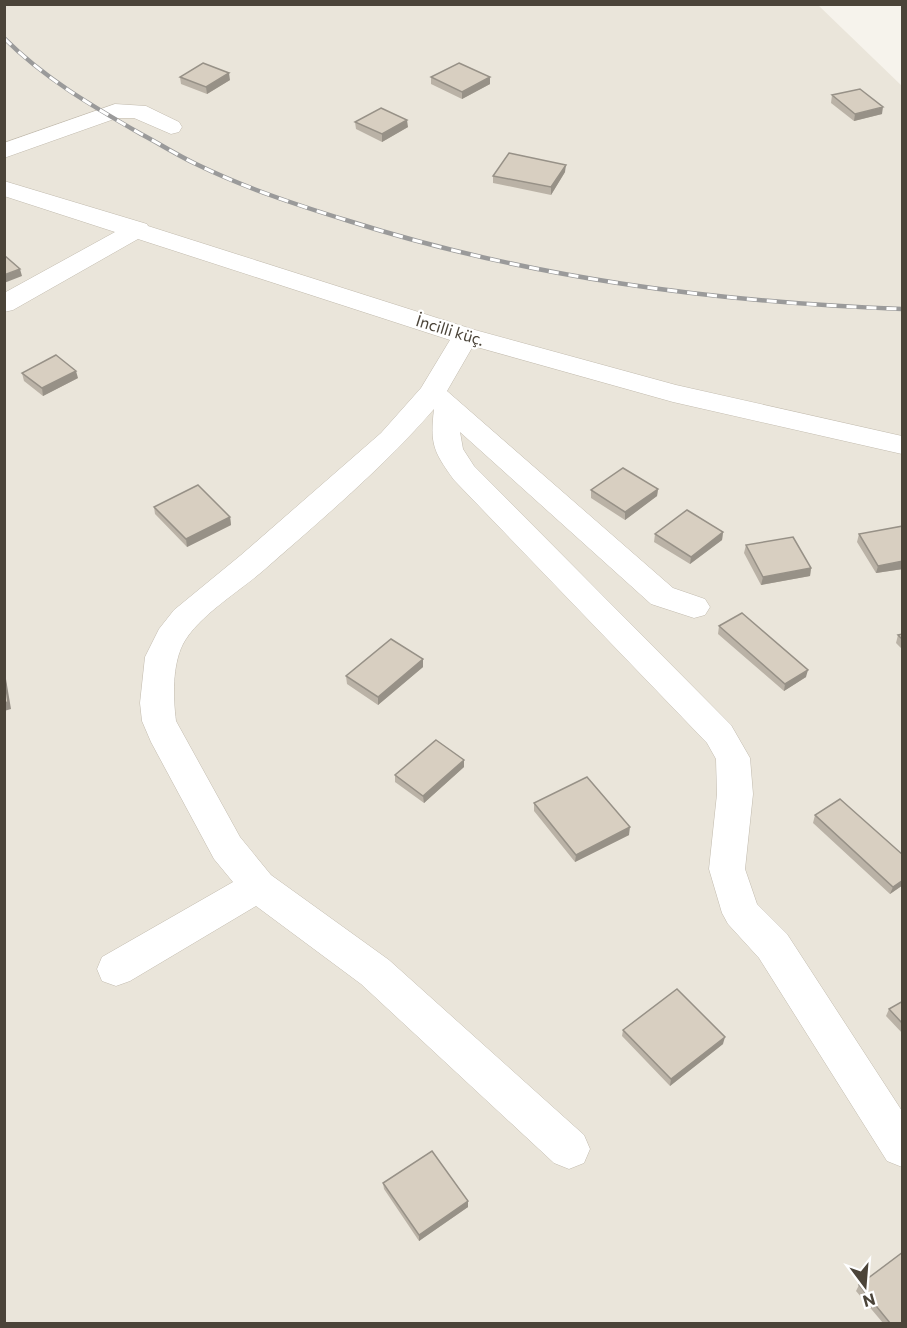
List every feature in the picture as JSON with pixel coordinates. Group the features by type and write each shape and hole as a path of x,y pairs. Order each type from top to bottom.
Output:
{"street":[{"path":"4,151 106,114 121,111 138,111 171,127"},
{"name":"İncilli küç.","path":"4,188 466,336 672,393 903,446"},
{"path":"4,304 138,230"},
{"path":"466,336 440,401 444,434 451,455 464,472 719,734 733,758 735,794 727,869 741,913 773,946 903,1147"},
{"path":"440,401 662,596 694,607"},
{"path":"440,401 391,440 343,484 185,618 170,637 162,657 157,702 159,721 168,742 227,848 258,886 375,972 569,1149"},
{"path":"116,969 258,886"}],"shaded area":[{"path":"5,5 818,5 902,86 902,1323 5,1324"}],"building":[{"path":"203,63 229,73 206,87 180,77"},
{"path":"459,63 490,77 462,92 431,77"},
{"path":"860,89 883,107 855,114 832,95"},
{"path":"381,108 407,120 382,134 355,122"},
{"path":"509,153 566,165 551,187 493,176"},
{"path":"4,255 20,269 4,275"},
{"path":"56,355 76,371 42,388 22,373"},
{"path":"623,468 658,489 625,512 591,490"},
{"path":"198,485 230,517 186,539 154,507"},
{"path":"687,510 723,532 691,557 655,534"},
{"path":"903,526 903,561 878,566 859,534"},
{"path":"793,537 811,568 763,577 746,545"},
{"path":"742,613 808,670 785,684 719,626"},
{"path":"391,639 423,659 378,697 346,676"},
{"path":"4,673 8,702 4,703"},
{"path":"436,740 464,760 423,796 395,775"},
{"path":"587,777 630,827 576,855 534,803"},
{"path":"840,799 903,855 903,880 893,887 815,815"},
{"path":"677,989 725,1037 671,1079 623,1030"},
{"path":"903,1001 903,1024 889,1009"},
{"path":"432,1151 468,1201 419,1235 383,1183"},
{"path":"903,1252 903,1323 890,1323 859,1285"}],"railway":[{"path":"4,38 35,66 69,90 182,157 252,188 349,221 485,258 623,284 762,300 902,309"}]}
